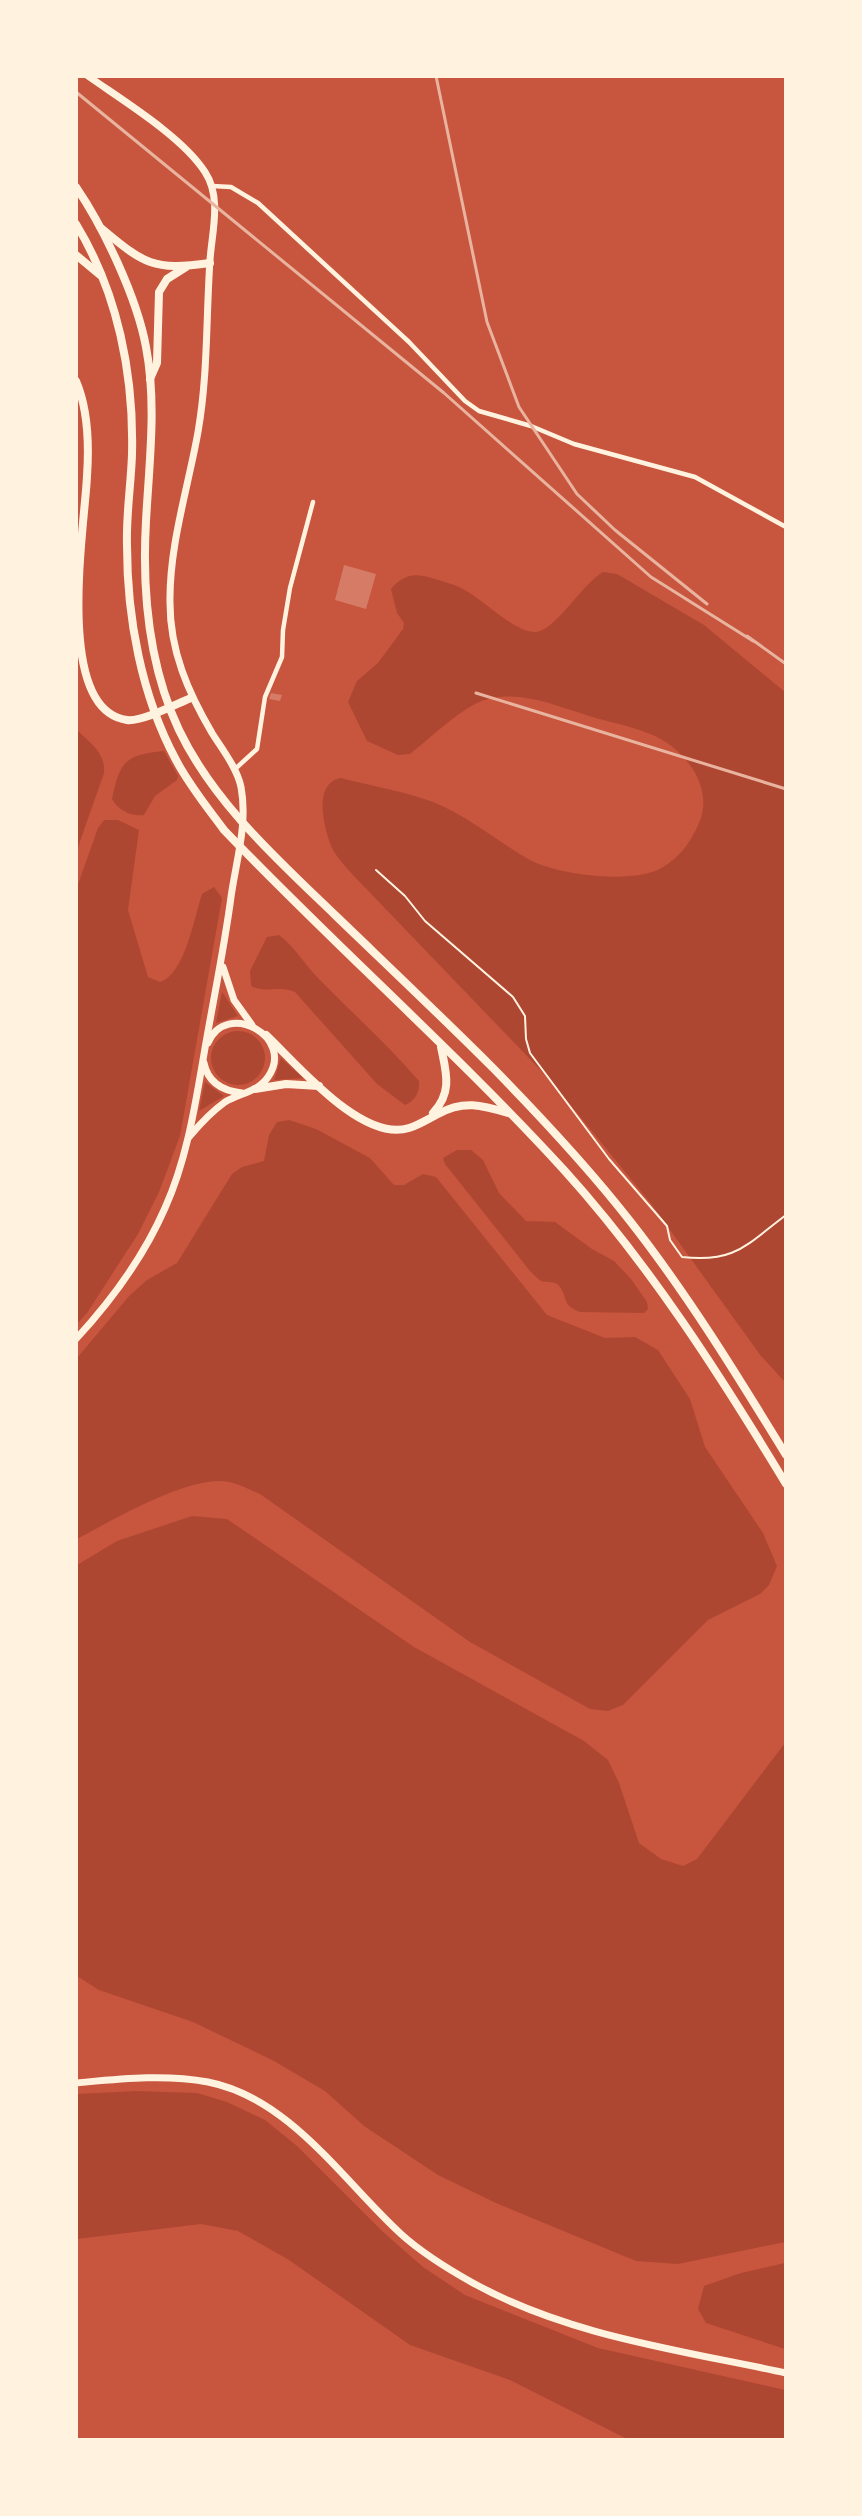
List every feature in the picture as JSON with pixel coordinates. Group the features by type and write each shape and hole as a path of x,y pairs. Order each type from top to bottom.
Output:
{"highway":[{"path":"76,187 99,225 122,274 143,337 149,380 151,455 146,526 146,592 158,668 178,728 206,777 238,818 300,882 495,1070 586,1168 630,1221 728,1359 786,1455"},
{"path":"76,224 105,281 116,315 131,384 132,456 127,545 134,633 142,673 164,735 193,789 224,830 565,1171 632,1254 714,1367 786,1484"},
{"path":"99,225 134,255 150,264 186,267 210,263"},
{"path":"76,255 105,281"},
{"path":"149,380 157,363 159,292 167,279 186,267"},
{"path":"76,381 87,440 87,474 77,594 85,671 98,702 118,718 136,720 191,698"},
{"path":"266,1035 319,1086 364,1123 381,1129 409,1128 465,1104 484,1105 509,1113"},
{"path":"428,1119 439,1107 448,1087 441,1046"},
{"path":"255,1089 286,1084 319,1086"}],"main road":[{"path":"76,1339 117,1291 145,1249 165,1207 187,1139 223,958 242,832 241,785 191,698 174,649 170,604 175,551 198,429 207,353 210,263 215,208 212,186 207,175 189,152 88,76"},
{"path":"187,1139 214,1110 264,1083 274,1064 271,1043 266,1035 252,1025 231,992 224,971 223,958"},
{"path":"243,1093 230,1092 218,1086 207,1071 204,1053 210,1038 222,1027 237,1023 252,1025"},
{"path":"76,2083 167,2078 210,2083 256,2100 282,2118 403,2236 435,2261 475,2284 519,2306 584,2328 653,2347 786,2373"}],"street":[{"path":"212,186 231,187 258,203 409,342 465,401 479,411 531,426 574,444 695,477 786,527"},
{"path":"234,770 257,749 265,697 282,657 283,630 290,588 313,502"}],"path":[{"path":"376,870 405,896 424,921 513,997 525,1016 526,1039 530,1053 609,1159 667,1226 670,1240 682,1257 700,1259 732,1255 786,1215"}],"shaded area":[{"path":"603,572 617,574 704,625 785,692 785,1382 761,1356 652,1205 551,1081 353,875 334,852 326,830 323,797 326,788 341,778 433,802 458,814 530,860 559,870 596,876 634,876 663,867 680,854 699,823 703,809 703,796 699,782 685,758 663,740 650,734 532,699 503,697 475,704 410,754 398,755 367,741 348,702 357,681 378,663 403,629 404,623 397,613 391,589 406,577 422,576 458,587 518,627 536,632 552,624"},
{"path":"77,730 100,754 104,773 77,850"},
{"path":"164,751 178,776 177,780 155,796 144,815 130,814 121,809 112,799 122,768 133,758"},
{"path":"104,820 118,820 139,830 128,910 148,977 160,982 169,977 176,968 187,944 202,894 214,887 222,898 180,1136 159,1192 138,1234 87,1313 77,1324 77,887 98,828"},
{"path":"279,935 419,1081 418,1092 412,1101 405,1105 377,1084 295,992 251,986 250,971 267,937"},
{"path":"222,992 238,1016 216,1023"},
{"path":"233,1031 243,1031 253,1035 261,1043 265,1058 261,1073 253,1081 243,1085 233,1085 223,1081 215,1073 211,1063 211,1053 215,1043 223,1035"},
{"path":"281,1058 303,1078 274,1080"},
{"path":"205,1082 224,1096 199,1111"},
{"path":"289,1120 316,1129 370,1158 394,1185 404,1185 423,1174 436,1177 547,1315 605,1338 635,1337 658,1350 690,1399 705,1447 763,1533 777,1566 769,1585 760,1594 708,1620 623,1705 608,1711 590,1709 470,1642 260,1494 233,1483 213,1481 173,1492 130,1511 77,1539 77,1358 130,1295 147,1280 177,1263 232,1174 242,1167 264,1161 269,1135 277,1122"},
{"path":"457,1150 471,1150 483,1160 499,1193 526,1221 555,1222 592,1249 614,1261 631,1279 647,1302 648,1309 644,1313 580,1312 570,1307 558,1285 541,1281 530,1271 445,1164 443,1158"},
{"path":"192,1516 227,1519 414,1647 584,1741 608,1760 619,1783 639,1843 661,1859 683,1866 697,1859 785,1743 785,2242 678,2264 636,2261 496,2203 438,2175 364,2126 325,2091 274,2061 193,2022 99,1990 77,1976 77,1565 117,1541"},
{"path":"136,2091 197,2093 227,2102 265,2120 297,2146 383,2232 423,2267 465,2295 598,2348 785,2390 785,2439 627,2439 510,2380 410,2345 289,2260 238,2231 201,2224 77,2239 77,2094"},
{"path":"785,2263 785,2349 706,2323 698,2309 704,2286 741,2273"}],"building":[{"path":"344,565 376,574 366,609 335,600"},
{"path":"271,693 282,695 280,701 269,699"}],"railway":[{"path":"436,76 487,322 519,407 577,494 615,530 707,604"},
{"path":"76,92 444,393 651,577 753,641"},
{"path":"747,636 786,664"},
{"path":"476,693 786,789"}]}
